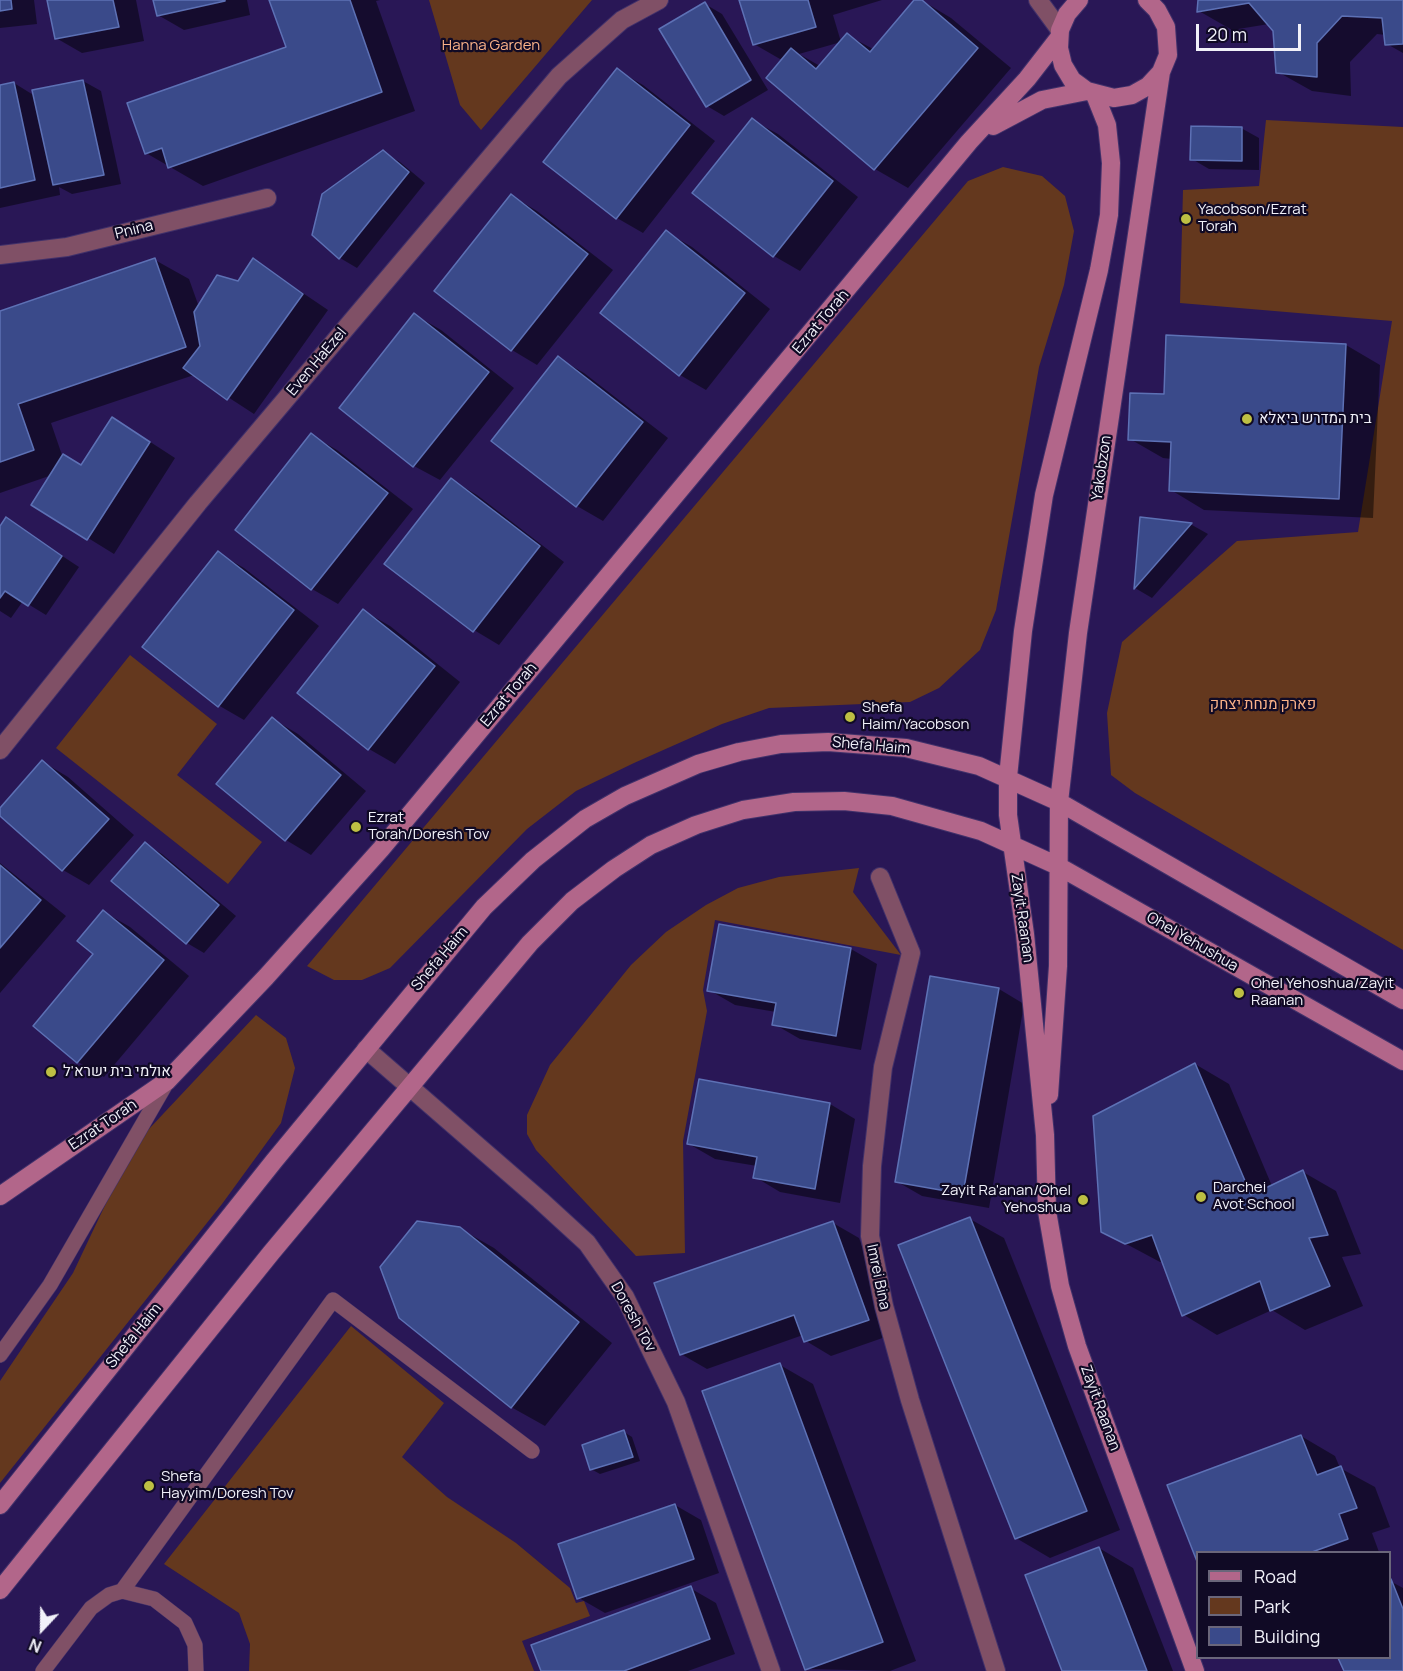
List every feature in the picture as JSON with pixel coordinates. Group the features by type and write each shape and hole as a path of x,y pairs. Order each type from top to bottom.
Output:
{"street":[{"name":"Even HaEzel","path":"0,750 198,503 559,76 622,20 659,0"},
{"path":"0,1590 271,1253 530,943 572,901 614,869 651,845 696,825 743,810 794,802 844,801 892,806 940,817 1011,844 1008,777 1023,631 1044,495 1099,270 1109,215 1111,163 1107,125 1091,93 1072,80 1063,65 1059,35 1038,0"},
{"name":"Ezrat Torah","path":"0,1196 167,1081 266,977 381,849 969,142 1027,79 1059,35 1067,14 1078,0"},
{"name":"Yakobzon","path":"1058,866 1059,802 1078,633 1161,72 1168,55 1168,36 1162,18 1150,1"},
{"name":"Ezrat Torah","path":"969,142 1020,110 1060,95 1091,93 1114,98 1132,95 1148,86 1161,72"},
{"name":"Pnina","path":"0,255 67,247 267,198"},
{"name":"Shefa Haim","path":"0,1505 366,1049 484,907 515,875 585,819 661,779 698,764 739,752 781,744 828,742 906,748 962,761 1008,777 1059,802"},
{"path":"1059,802 1403,1000"},
{"name":"Ohel Yehushua","path":"1011,844 1058,866 1403,1061"},
{"name":"Zayit Raanan","path":"1011,844 1025,934 1045,1136 1047,1211 1060,1286 1077,1346 1195,1671"},
{"name":"Zayit Raanan","path":"1045,1136 1058,977 1058,866"},
{"name":"Imrei Bina","path":"880,877 911,953 883,1067 872,1166 870,1236 884,1306 910,1400 996,1671"},
{"name":"Doresh Tov","path":"366,1049 587,1244 625,1297 676,1402 771,1671"}],"lane":[{"path":"0,1355 50,1285 167,1081"},
{"path":"122,1591 333,1300 532,1451"},
{"path":"43,1671 91,1608 109,1595 122,1591 154,1599 185,1623 195,1645 196,1671"}],"green space":[{"name":"Hanna Garden","path":"429,0 592,0 481,130 460,105"},
{"name":"פארק מנחת יצחק","path":"1266,120 1403,127 1403,950 1135,793 1111,775 1107,713 1122,642 1237,541 1358,532 1392,321 1180,303 1183,190 1259,186"},
{"path":"1003,167 1042,176 1065,196 1074,231 1064,285 1039,367 996,610 980,650 939,688 910,702 769,708 722,724 634,763 576,791 527,829 390,968 362,980 334,980 307,966 968,181"},
{"path":"130,655 217,724 177,775 262,842 228,884 56,748"},
{"path":"859,868 853,892 901,955 715,920 703,990 707,1011 683,1141 685,1253 636,1256 536,1150 527,1134 527,1115 550,1065 631,965 666,932 706,905 738,888 779,877"},
{"path":"256,1015 286,1038 295,1068 281,1123 222,1204 0,1483 0,1381 73,1273 133,1146"},
{"path":"351,1326 444,1403 402,1457 447,1497 516,1543 570,1588 576,1603 584,1601 590,1616 522,1641 534,1671 249,1671 250,1644 239,1613 164,1564"}],"building":[{"path":"0,0 11,0 12,9 0,11"},
{"path":"47,0 113,0 119,27 55,39"},
{"path":"153,0 225,0 225,1 157,16"},
{"path":"269,0 350,0 382,92 168,168 162,148 145,154 127,103 286,47"},
{"path":"739,0 808,0 816,27 753,45"},
{"path":"914,0 922,0 978,48 874,170 766,78 791,48 816,69 847,33 870,52"},
{"path":"1198,0 1403,0 1403,44 1385,45 1382,18 1342,16 1317,43 1317,77 1276,73 1273,31 1249,3 1197,12"},
{"path":"705,2 751,80 706,107 659,29"},
{"path":"617,68 690,125 616,219 543,162"},
{"path":"83,80 104,175 53,185 32,90"},
{"path":"14,82 35,180 0,188 0,85"},
{"path":"752,118 833,181 773,257 692,193"},
{"path":"1191,126 1242,127 1242,161 1190,160"},
{"path":"383,150 409,172 339,259 312,235 322,194"},
{"path":"511,194 588,254 511,351 434,291"},
{"path":"666,230 745,293 679,376 600,313"},
{"path":"155,258 186,347 18,404 34,450 0,462 0,311"},
{"path":"253,258 303,294 227,400 183,368 200,346 194,312 217,275 238,281"},
{"path":"414,313 489,372 413,467 339,408"},
{"path":"1166,335 1346,344 1339,499 1169,491 1171,442 1128,440 1130,393 1164,394"},
{"path":"558,356 643,422 576,507 491,441"},
{"path":"112,417 150,442 87,540 31,505 63,454 81,465"},
{"path":"311,433 388,493 311,590 235,530"},
{"path":"451,478 540,546 473,632 384,564"},
{"path":"6,517 62,556 28,606 5,591 0,598 0,526"},
{"path":"1140,517 1192,523 1134,589"},
{"path":"218,551 294,610 218,707 142,647"},
{"path":"363,609 435,666 368,750 297,693"},
{"path":"272,717 341,775 285,841 216,784"},
{"path":"42,760 109,819 62,871 0,816 0,808"},
{"path":"145,842 219,905 186,944 111,881"},
{"path":"0,865 41,900 0,948"},
{"path":"103,910 164,960 77,1063 33,1026 93,954 77,941"},
{"path":"719,924 851,948 836,1036 772,1025 776,1003 707,991"},
{"path":"930,976 999,988 963,1194 895,1182"},
{"path":"1195,1063 1251,1195 1303,1170 1328,1235 1309,1238 1330,1286 1270,1311 1260,1281 1182,1316 1152,1235 1125,1244 1101,1232 1093,1116"},
{"path":"699,1079 830,1103 815,1189 753,1178 757,1157 687,1144"},
{"path":"970,1217 1087,1511 1015,1539 898,1245"},
{"path":"417,1221 460,1227 579,1322 511,1408 399,1318 380,1267"},
{"path":"833,1221 869,1320 804,1342 794,1315 680,1355 654,1283"},
{"path":"780,1363 883,1642 805,1670 702,1391"},
{"path":"624,1430 633,1457 590,1470 582,1445"},
{"path":"1301,1435 1317,1475 1341,1466 1357,1508 1339,1514 1348,1539 1315,1551 1196,1551 1196,1559 1167,1485"},
{"path":"675,1504 694,1559 577,1599 558,1544"},
{"path":"1099,1547 1147,1671 1062,1671 1025,1575"},
{"path":"1391,1579 1403,1609 1403,1671 1344,1671 1338,1659 1391,1659"},
{"path":"691,1586 710,1639 624,1671 541,1671 531,1645"}],"place":[{"name":"Yacobson/Ezrat Torah","path":"1186,219"},
{"name":"בית המדרש ביאלא","path":"1247,419"},
{"name":"Shefa Haim/Yacobson","path":"850,717"},
{"name":"Ezrat Torah/Doresh Tov","path":"356,827"},
{"name":"Ohel Yehoshua/Zayit Raanan","path":"1239,993"},
{"name":"אולמי בית ישרא'ל","path":"51,1072"},
{"name":"Darchei Avot School","path":"1201,1197"},
{"name":"Zayit Ra'anan/Ohel Yehoshua","path":"1083,1200"},
{"name":"Shefa Hayyim/Doresh Tov","path":"149,1486"}]}
